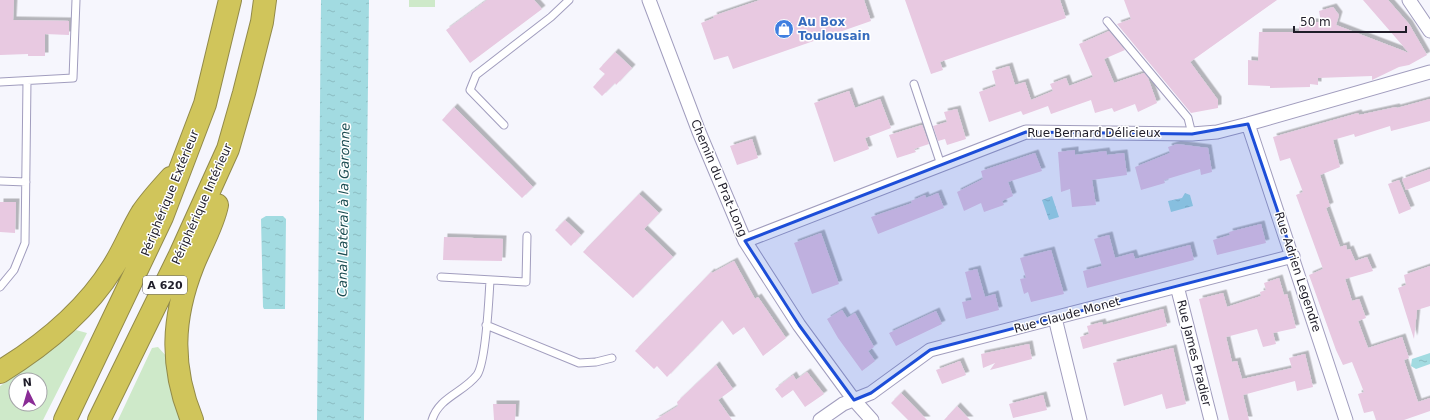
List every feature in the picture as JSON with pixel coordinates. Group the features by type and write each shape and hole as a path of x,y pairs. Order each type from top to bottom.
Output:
{"highway":[{"name":"Périphérique Extérieur","path":"65,420 162,217 205,104 230,0"},
{"name":"Périphérique Intérieur","path":"99,420 180,254 228,149 262,22 265,0"},
{"path":"192,420 184,401 178,375 176,325 182,296 192,266 216,210 228,149"},
{"path":"0,372 29,354 54,335 79,311 114,267 142,212 182,164"}],"street":[{"name":"Chemin du Prat-Long","path":"649,0 699,132 745,241 799,325 854,400 872,420"},
{"path":"1408,0 1430,31"},
{"name":"Rue Bernard Délicieux","path":"745,241 1026,132 1192,134 1217,132 1430,72"},
{"name":"Rue Adrien Legendre","path":"1248,124 1293,256 1346,420"},
{"name":"Rue Claude Monet","path":"820,420 843,404 871,393 930,350 1293,256"},
{"name":"Rue James Pradier","path":"1177,286 1211,420"},
{"path":"1055,318 1080,420"}],"lane":[{"path":"0,82 73,78 76,0"},
{"path":"504,125 470,90 476,75 551,17 569,0"},
{"path":"1107,21 1188,118 1192,134"},
{"path":"0,288 14,270 25,243 27,81"},
{"path":"914,84 942,165"},
{"path":"0,181 26,182"},
{"path":"441,278 526,282 527,236"},
{"path":"432,420 440,405 477,374 484,350 490,280"},
{"path":"486,325 579,362 596,362 612,358"}],"highlighted area":[{"path":"1248,124 1293,256 930,350 871,393 854,400 799,325 745,241 1026,132 1192,134"}],"green space":[{"path":"409,0 435,0 435,7 409,7"},
{"path":"76,330 87,333 48,410 48,372 21,372"},
{"path":"158,347 168,358 183,420 118,420 152,348"},
{"path":"8,381 8,412 47,412 43,420 0,420 0,386"}],"water":[{"name":"Canal Latéral à la Garonne","path":"321,0 369,0 364,420 317,420"},
{"path":"1185,193 1190,195 1193,206 1171,212 1168,201 1182,198"},
{"path":"1052,196 1059,217 1049,220 1042,200"},
{"path":"266,216 283,216 286,219 285,309 264,309 263,307 261,219"},
{"path":"1430,353 1430,364 1416,369 1411,366 1412,359"}],"building":[{"path":"0,0 14,0 13,20 69,21 69,35 45,34 45,56 28,56 28,54 0,55"},
{"path":"487,0 534,0 542,9 470,63 446,30"},
{"path":"760,0 864,0 871,21 733,69 728,56 714,60 701,23 714,18 713,16"},
{"path":"905,0 1060,0 1066,18 940,62 943,70 931,74"},
{"path":"1124,0 1277,0 1190,62 1218,100 1218,108 1191,113 1117,24 1131,19"},
{"path":"1363,0 1388,0 1409,24 1427,55 1409,65 1399,67 1372,80 1372,76 1318,78 1318,85 1310,84 1310,87 1270,88 1270,86 1248,85 1248,60 1258,61 1259,32 1299,32 1299,22 1321,22 1319,11 1333,7 1339,15 1336,25 1409,53"},
{"path":"1109,31 1125,50 1104,59 1114,83 1144,73 1148,78 1157,103 1138,112 1135,104 1114,112 1112,108 1095,113 1091,100 1051,114 1048,106 1023,115 1021,111 989,122 979,92 996,86 992,71 1009,66 1015,85 1025,82 1031,100 1053,91 1050,84 1066,78 1069,86 1093,77 1079,44"},
{"path":"615,52 632,68 616,85 615,83 602,96 593,87 605,74 599,69"},
{"path":"849,91 855,108 880,99 891,128 865,138 869,149 834,162 814,103"},
{"path":"1430,99 1430,121 1391,131 1390,126 1355,137 1354,134 1333,140 1340,167 1320,175 1330,206 1326,208 1340,247 1346,245 1347,250 1350,249 1355,261 1367,257 1373,271 1345,279 1352,301 1359,299 1366,318 1358,321 1368,348 1402,337 1409,358 1404,360 1418,402 1430,398 1430,411 1404,420 1376,420 1373,411 1364,413 1358,394 1364,392 1352,362 1343,365 1336,350 1309,275 1323,269 1296,195 1303,192 1290,158 1280,161 1273,137 1358,113 1359,115 1397,108"},
{"path":"454,107 533,187 522,198 442,120"},
{"path":"957,109 966,139 947,145 945,139 938,141 933,126 947,122 944,112"},
{"path":"922,125 929,144 914,149 916,152 897,158 889,135"},
{"path":"752,139 758,158 737,165 730,146"},
{"path":"1177,144 1208,148 1212,172 1201,175 1200,169 1164,180 1165,183 1141,190 1135,167 1170,153 1168,147"},
{"path":"1075,150 1075,155 1106,151 1107,155 1124,153 1127,175 1092,180 1096,205 1072,207 1070,189 1061,192 1058,152"},
{"path":"1035,153 1042,171 1008,182 1013,196 1002,201 1004,205 984,212 981,203 964,211 957,192 983,179 981,171"},
{"path":"1430,169 1430,181 1406,190 1402,179"},
{"path":"1399,180 1411,209 1399,214 1388,184"},
{"path":"938,193 944,208 878,234 871,217 912,203 911,201 925,195 926,198"},
{"path":"639,194 659,213 644,229 673,257 633,298 583,252"},
{"path":"0,202 16,202 15,233 0,232"},
{"path":"565,220 581,235 571,246 555,230"},
{"path":"1261,224 1266,243 1217,255 1213,240 1230,235 1229,232"},
{"path":"821,233 839,284 812,294 794,243"},
{"path":"1109,235 1115,258 1133,253 1135,259 1190,245 1194,260 1087,288 1083,271 1102,266 1094,239"},
{"path":"444,237 503,239 502,261 443,260"},
{"path":"1051,250 1064,294 1031,302 1028,292 1024,294 1020,279 1026,278 1020,258"},
{"path":"734,261 755,299 758,297 786,338 763,356 744,327 733,335 722,320 667,377 657,366 654,369 635,351 711,272 712,273"},
{"path":"1430,266 1430,306 1417,310 1414,339 1398,288 1406,285 1404,275"},
{"path":"977,269 985,297 995,294 999,310 966,319 962,302 972,300 965,272"},
{"path":"1279,278 1284,295 1287,294 1296,328 1273,333 1276,344 1263,347 1257,329 1226,337 1232,362 1237,361 1242,379 1292,368 1289,358 1305,354 1313,387 1297,391 1295,381 1243,395 1249,420 1229,420 1199,299 1223,293 1227,307 1261,296 1260,292 1266,290 1264,283"},
{"path":"1163,309 1167,326 1083,349 1080,337 1089,334 1087,326 1102,322 1103,325"},
{"path":"842,310 847,318 855,313 874,347 868,351 875,361 862,371 838,338 827,319"},
{"path":"936,311 942,324 896,346 889,333"},
{"path":"1029,344 1032,359 990,370 995,363 983,368 981,354"},
{"path":"1173,348 1186,404 1166,409 1162,394 1124,406 1113,363"},
{"path":"960,361 966,375 942,384 936,370"},
{"path":"716,365 733,389 718,400 732,420 655,420 678,406 677,402"},
{"path":"807,372 824,394 805,407 793,390 782,398 775,389 793,375 796,380"},
{"path":"901,393 927,420 908,420 891,403"},
{"path":"1043,395 1047,410 1013,418 1009,404"},
{"path":"493,404 516,404 515,420 494,420"},
{"path":"957,406 970,420 944,420"}],"place":[{"name":"Au Box Toulousain","path":"784,29"}]}
